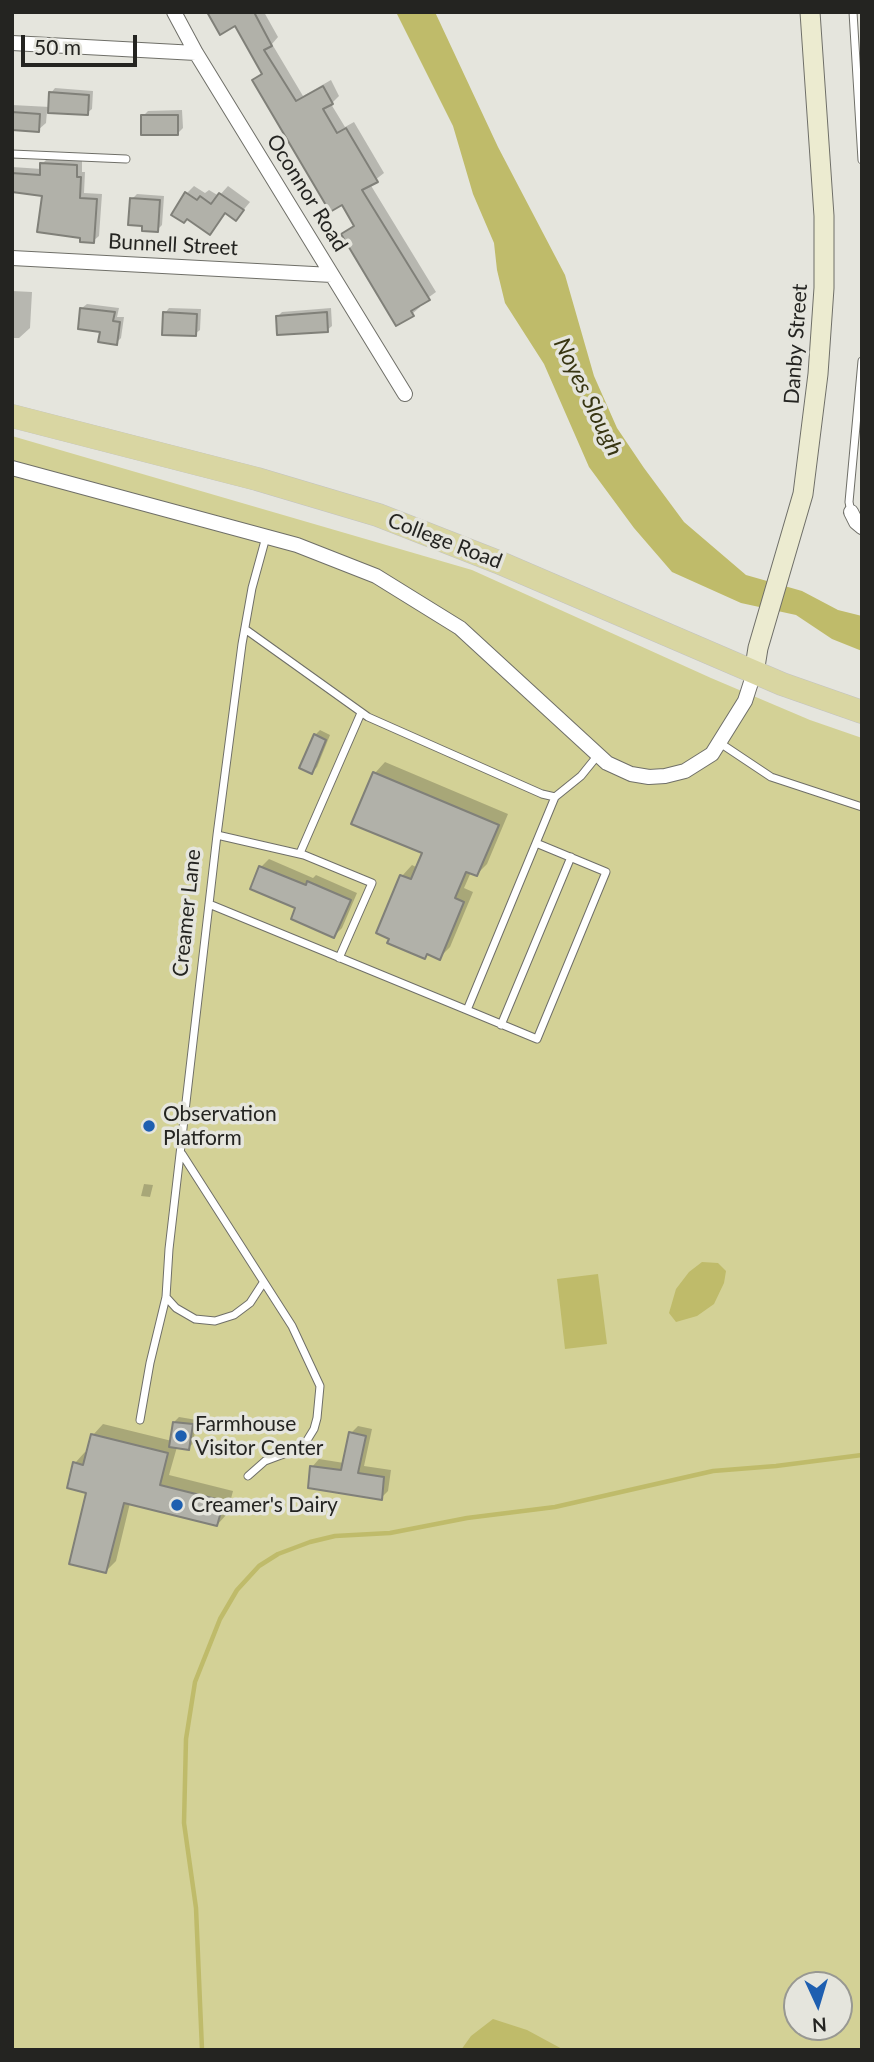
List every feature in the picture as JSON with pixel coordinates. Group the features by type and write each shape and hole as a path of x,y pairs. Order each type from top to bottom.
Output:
{"main road":[{"name":"College Road","path":"12,416 257,479 378,515 498,562 754,673 862,712"}],"street":[{"name":"Oconnor Road","path":"174,12 405,394"},
{"name":"Danby Street","path":"754,673 803,494 818,374 824,288 824,216 810,12"},
{"path":"12,43 196,52"},
{"name":"Bunnell Street","path":"12,258 332,275"},
{"path":"12,468 297,545 354,566 460,628 607,763 631,774 665,776 685,771 712,754 745,701 754,673"},
{"path":"851,512 862,527"}],"lane":[{"path":"853,12 862,160"},
{"path":"12,154 126,159"},
{"path":"851,512 849,502 862,361"},
{"name":"Creamer Lane","path":"140,1420 166,1297 169,1249 217,835 245,629 252,588 266,537"},
{"path":"245,629 361,713 530,789 555,797"},
{"path":"300,853 361,713"},
{"path":"720,743 771,777 862,807"},
{"path":"467,1010 555,797 581,776 599,755"},
{"path":"217,835 300,853 372,883 339,958"},
{"path":"209,904 537,1039 606,872 536,843"},
{"path":"501,1025 571,857"},
{"path":"182,1153 262,1283 292,1326 320,1386 317,1418 306,1442 265,1461 248,1476"},
{"path":"166,1297 176,1308 195,1319 215,1321 234,1315 250,1303 262,1283"}],"shaded area":[{"path":"12,436 472,570 711,678 810,720 862,738 862,2050 12,2050"}],"water":[{"name":"Noyes Slough","path":"396,12 435,12 498,147 565,275 594,376 617,428 644,468 684,522 746,575 802,591 838,610 862,616 862,651 832,639 796,615 741,603 672,572 634,528 589,467 544,364 505,303 494,243 473,194 453,126"},
{"path":"702,1262 718,1263 726,1271 724,1283 714,1304 697,1316 676,1322 669,1313 676,1289 689,1272"},
{"path":"598,1274 607,1344 565,1349 557,1279"},
{"path":"493,2019 527,2030 564,2050 461,2050 471,2036"}],"building":[{"path":"207,12 258,12 255,14 272,46 264,50 296,101 323,86 333,104 323,109 337,133 346,128 378,182 362,190 430,300 411,311 414,316 396,326 341,234 354,226 342,205 330,212 252,80 262,74 235,26 220,35"},
{"path":"49,92 89,95 88,115 48,113"},
{"path":"12,112 40,114 39,132 12,130"},
{"path":"141,115 178,115 178,135 141,135"},
{"path":"40,163 77,165 77,177 81,177 80,198 97,199 94,243 80,242 80,238 37,232 42,196 12,192 12,173 40,175"},
{"path":"185,192 197,200 200,196 211,204 219,193 244,210 236,221 225,213 210,235 187,219 184,223 171,215"},
{"path":"130,198 160,200 158,232 142,231 142,226 128,225"},
{"path":"80,308 115,312 113,321 120,322 117,345 98,342 100,332 78,329"},
{"path":"163,312 197,314 196,336 162,335"},
{"path":"327,312 328,332 277,335 276,316"},
{"path":"314,734 326,740 312,774 299,768"},
{"path":"373,772 499,825 477,876 466,872 455,898 464,902 440,960 427,954 425,959 387,943 389,939 376,933 400,875 411,879 422,853 351,824"},
{"path":"259,866 306,885 307,881 351,900 334,938 291,919 295,908 250,889"},
{"name":"Farmhouse Visitor Center","path":"173,1422 193,1424 189,1450 169,1447"},
{"path":"349,1432 366,1436 358,1473 384,1477 382,1500 308,1488 310,1466 341,1470"},
{"name":"Creamer's Dairy","path":"91,1434 168,1453 160,1485 224,1501 217,1526 124,1503 106,1573 69,1564 86,1493 67,1488 73,1462 83,1465"}],"waterway":[{"path":"202,2050 196,1908 184,1823 186,1739 195,1682 220,1619 237,1590 259,1566 278,1554 335,1536 390,1533 467,1518 555,1507 713,1471 862,1455"}],"place":[{"name":"Observation Platform","path":"149,1126"},
{"name":"Farmhouse Visitor Center","path":"181,1436"},
{"name":"Creamer's Dairy","path":"177,1505"}]}
